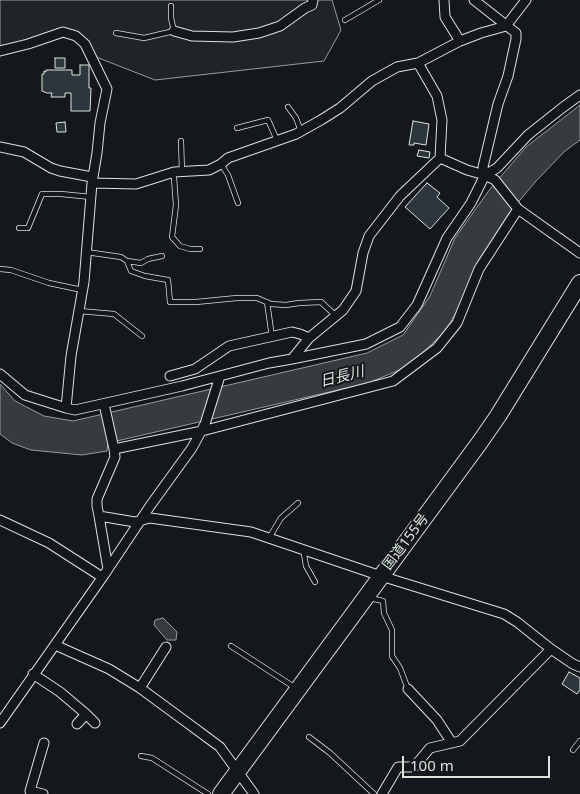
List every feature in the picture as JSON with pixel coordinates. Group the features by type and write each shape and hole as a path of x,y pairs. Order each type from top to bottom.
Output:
{"highway":[{"name":"国道155号","path":"221,794 480,442 580,283"}],"street":[{"path":"174,31 192,36 234,37 259,33 280,26 312,5 313,0"},
{"path":"444,0 445,17 460,41"},
{"path":"474,0 516,33 508,76 498,104 482,167 485,175"},
{"path":"0,147 24,152 51,168 92,180 136,184 172,173 209,170 228,158 301,131 340,108 372,81 397,67 418,62 460,41 506,26 526,0"},
{"path":"0,50 28,44 63,32 76,36 85,44 107,89 92,180 82,290 71,356 66,408"},
{"path":"292,359 309,338 343,310 356,291 363,253 369,236 400,196 440,158 442,120 437,96 418,62"},
{"path":"0,374 24,395 74,410 105,406 269,364 366,344 400,327 417,305 446,238 471,202 485,175 496,168 528,135 580,95"},
{"path":"440,158 495,180 518,209 580,254"},
{"path":"114,449 393,381 437,348 457,323 479,269 518,209"},
{"path":"170,376 195,369 229,346 292,332 309,338"},
{"path":"0,723 192,448 204,428 220,378"},
{"path":"105,406 115,457 97,506 108,569"},
{"path":"99,516 135,522 150,518 251,532 381,576 504,614 551,649 580,667"},
{"path":"0,520 48,543 102,577"},
{"path":"55,645 108,669 140,688 220,747 254,794"},
{"path":"140,688 166,648"},
{"path":"382,794 398,768 414,768 430,748 460,741 551,649"},
{"path":"33,674 60,692 95,723"},
{"path":"408,689 437,720 452,743"},
{"path":"77,724 86,714"},
{"path":"43,794 29,792 44,743"}],"lane":[{"path":"344,20 379,0"},
{"path":"116,33 144,38 174,31 171,6"},
{"path":"288,107 296,118 301,131"},
{"path":"237,128 268,120 278,140"},
{"path":"181,141 182,172"},
{"path":"221,164 228,174 238,203"},
{"path":"172,173 176,205 172,237 180,246 200,248"},
{"path":"19,228 28,228 42,194 91,197"},
{"path":"86,252 121,257 127,261 141,263 162,256"},
{"path":"127,261 131,271 145,276 168,280 170,302 258,298 271,304 286,305 322,302 336,316"},
{"path":"0,269 11,270 49,283 82,290"},
{"path":"267,302 272,337"},
{"path":"79,311 114,314 142,336"},
{"path":"269,538 281,518 298,503"},
{"path":"305,550 306,566 315,582"},
{"path":"368,594 374,599 383,602 384,613 392,630 392,656 400,668 408,689"},
{"path":"231,646 298,689"},
{"path":"309,737 330,753 374,794"},
{"path":"573,750 580,741"},
{"path":"141,756 152,758 208,794"}],"shaded area":[{"path":"0,0 332,0 341,30 324,61 155,80 91,55 85,44 63,32 0,50"}],"water":[{"name":"日長川","path":"580,105 580,140 565,151 509,213 478,261 459,307 450,323 442,334 409,366 368,383 108,443 107,451 82,455 31,450 12,443 0,434 0,384 15,401 44,416 73,421 367,353 403,335 430,296 455,238 490,189 526,147"},
{"path":"163,618 177,632 176,640 167,640 154,625 155,620"}],"building":[{"path":"55,58 65,58 65,68 55,68"},
{"path":"80,65 89,65 90,111 71,111 71,93 65,93 65,97 51,97 52,93 42,91 42,74 44,74 44,71 72,70 72,75 80,75"},
{"path":"413,121 429,124 426,145 414,143 414,145 409,145"},
{"path":"65,122 66,132 57,132 56,123"},
{"path":"419,150 430,152 429,158 417,156"},
{"path":"427,183 440,193 437,197 449,208 430,229 405,207"},
{"path":"569,672 580,678 580,690 577,694 562,684"}]}
